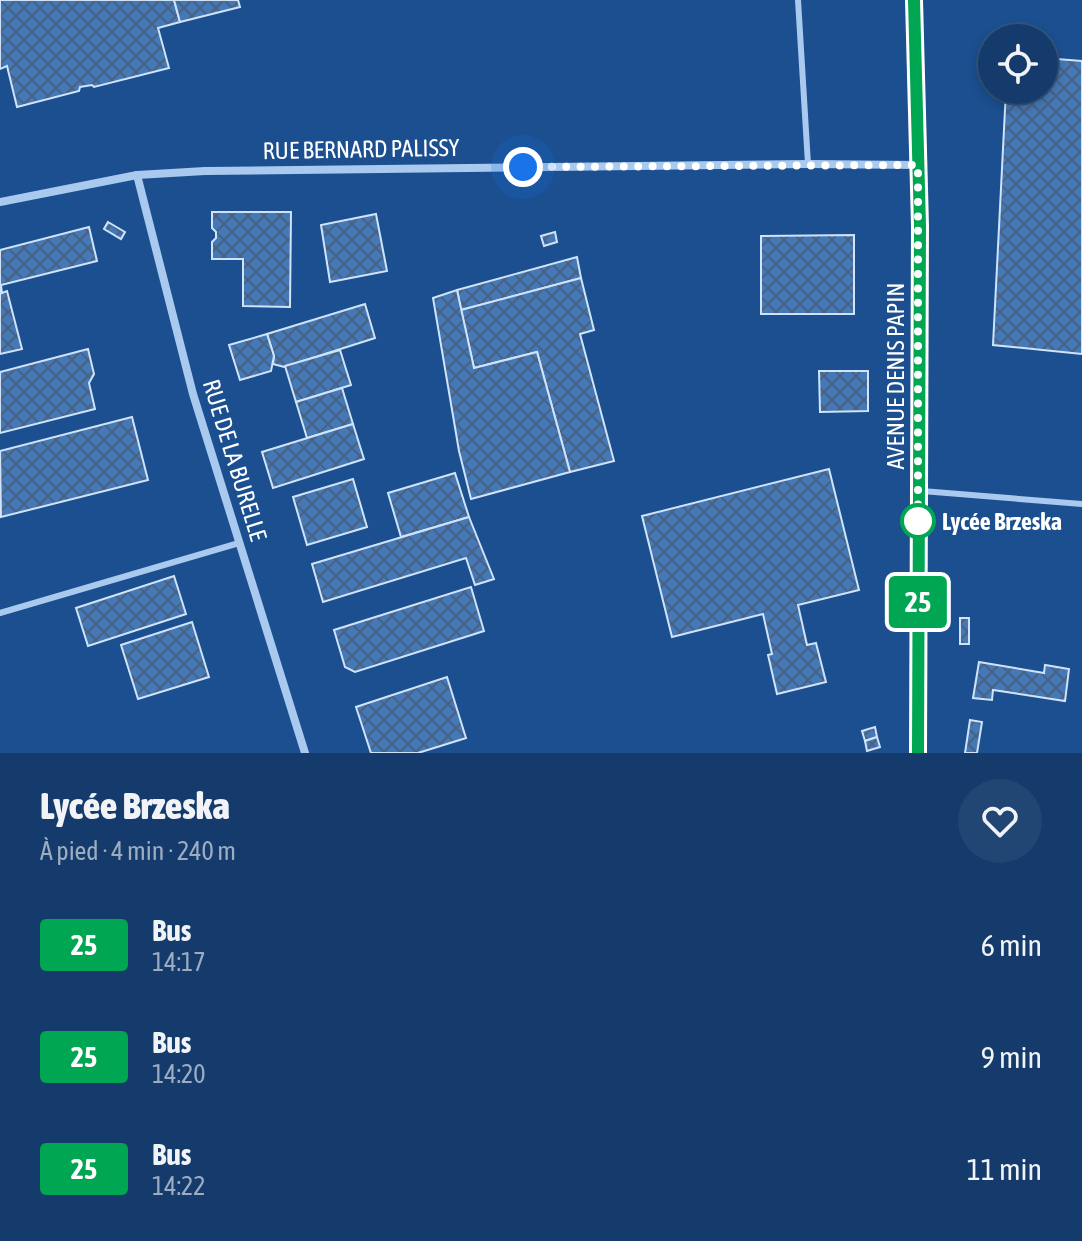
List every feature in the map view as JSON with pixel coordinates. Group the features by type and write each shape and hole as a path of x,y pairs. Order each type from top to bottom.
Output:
{"main road":[{"name":"AVENUE DENIS PAPIN","path":"914,0 918,165 918,753"}],"street":[{"name":"RUE BERNARD PALISSY","path":"0,202 137,175 205,171 918,165"},
{"name":"RUE DE LA BURELLE","path":"137,175 193,394 305,753"}],"lane":[{"path":"798,0 808,164"},
{"path":"918,490 1082,504"},
{"path":"0,613 239,543"}],"building":[{"path":"0,0 174,0 180,22 158,28 169,68 94,87 80,87 79,91 17,107 7,66 0,69"},
{"path":"174,0 238,0 240,7 180,22"},
{"path":"1058,59 1082,61 1082,354 993,345 1005,104 1058,104"},
{"path":"212,212 291,212 290,307 243,306 243,259 212,259 212,242 216,232 212,228"},
{"path":"376,214 387,271 330,282 321,225"},
{"path":"108,222 125,232 121,239 104,229"},
{"path":"89,227 97,261 1,285 2,293 7,291 22,349 0,354 0,250"},
{"path":"555,232 557,242 544,246 541,236"},
{"path":"854,235 854,314 761,314 761,236"},
{"path":"577,257 581,278 461,310 457,290"},
{"path":"581,278 594,330 580,334 614,461 570,472 537,352 474,368 461,310"},
{"path":"457,290 474,368 537,352 570,472 471,499 459,451 433,298"},
{"path":"365,304 375,338 284,367 273,364 274,356 267,334"},
{"path":"267,334 274,356 271,371 240,380 229,345"},
{"path":"88,349 94,374 89,383 95,409 0,433 0,372"},
{"path":"340,350 351,385 296,402 285,366"},
{"path":"819,371 868,371 868,411 820,412"},
{"path":"342,388 353,424 307,438 296,402"},
{"path":"132,417 148,480 1,517 0,451"},
{"path":"353,424 364,459 273,488 262,452"},
{"path":"829,469 859,590 798,605 807,645 816,643 826,682 777,694 763,614 672,637 642,516"},
{"path":"455,473 469,517 401,537 388,493"},
{"path":"353,479 367,527 307,545 293,497"},
{"path":"469,517 494,579 475,585 466,558 323,602 312,564"},
{"path":"174,576 186,614 88,646 76,608"},
{"path":"471,587 484,631 355,672 345,667 334,630"},
{"path":"960,618 969,618 969,644 960,644"},
{"path":"192,622 209,677 138,699 121,645"},
{"path":"979,662 1044,673 1045,665 1069,669 1065,701 993,690 992,700 973,698"},
{"path":"447,677 466,738 418,753 371,753 356,707"},
{"path":"970,720 982,722 977,753 965,753"},
{"path":"875,727 877,737 865,741 862,731"},
{"path":"877,737 880,747 867,751 865,741"}],"bus line":[{"name":"25","path":"914,0 920,226 918,753"}],"place":[{"name":"Lycée Brzeska","path":"918,521"}],"route":[{"path":"523,167 918,165 918,521"}]}
